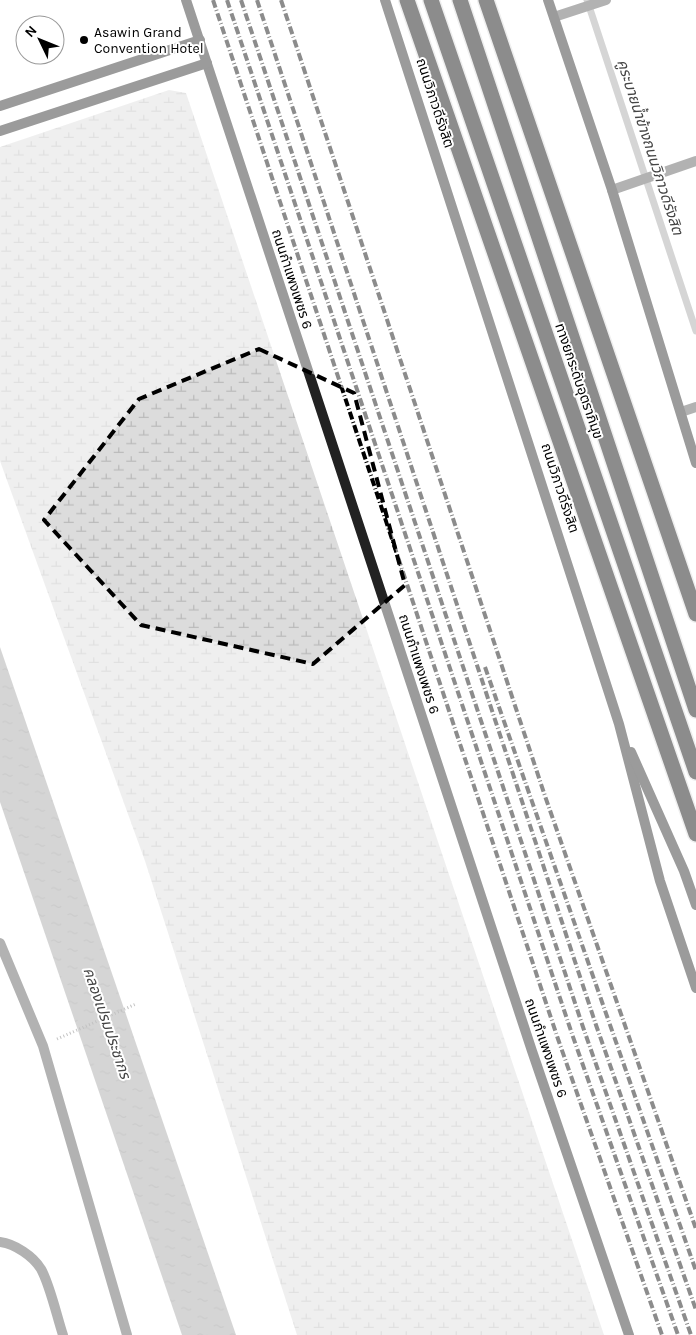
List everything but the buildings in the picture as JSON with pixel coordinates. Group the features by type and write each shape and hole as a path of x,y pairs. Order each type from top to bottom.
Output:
{"highway":[{"name":"ถนนวิภาวดีรังสิต","path":"407,0 696,834"},
{"name":"ทางยกระดับอุตราภิมุข","path":"430,0 696,772"},
{"name":"ทางยกระดับอุตราภิมุข","path":"460,0 696,710"},
{"path":"486,0 696,614"}],"street":[{"name":"ถนนกำแพงเพชร 6","path":"186,0 532,1051 629,1335"},
{"name":"ถนนวิภาวดีรังสิต","path":"385,0 619,724 660,882 696,988"},
{"path":"548,0 612,190 696,463"},
{"path":"554,17 603,1"},
{"path":"0,106 200,40"},
{"path":"0,131 207,62"},
{"path":"612,190 696,161"},
{"path":"681,412 696,407"},
{"path":"619,724 684,871 696,905"},
{"path":"0,943 43,1046 127,1335"},
{"path":"0,1242 8,1243 29,1256 42,1270 63,1335"}],"path":[{"path":"58,1038 136,1004"}],"highlighted area":[{"path":"259,349 354,393 405,585 313,664 141,625 44,520 139,399"}],"green space":[{"path":"169,90 186,93 604,1335 297,1335 145,861 0,461 0,147"}],"water":[{"name":"คลองเปรมประชากร","path":"0,647 236,1335 182,1335 0,802"}],"waterway":[{"name":"คูระบายน้ำข้างถนนวิภาวดีรังสิต","path":"587,0 696,331"}],"railway":[{"path":"213,0 558,1039 662,1335"},
{"path":"227,0 572,1034 678,1335"},
{"path":"241,0 584,1030 691,1335"},
{"path":"257,0 596,1025 696,1310"},
{"path":"281,0 545,796 696,1229"},
{"path":"485,667 696,1271"}],"place":[{"name":"Asawin Grand Convention Hotel","path":"84,40"}]}
